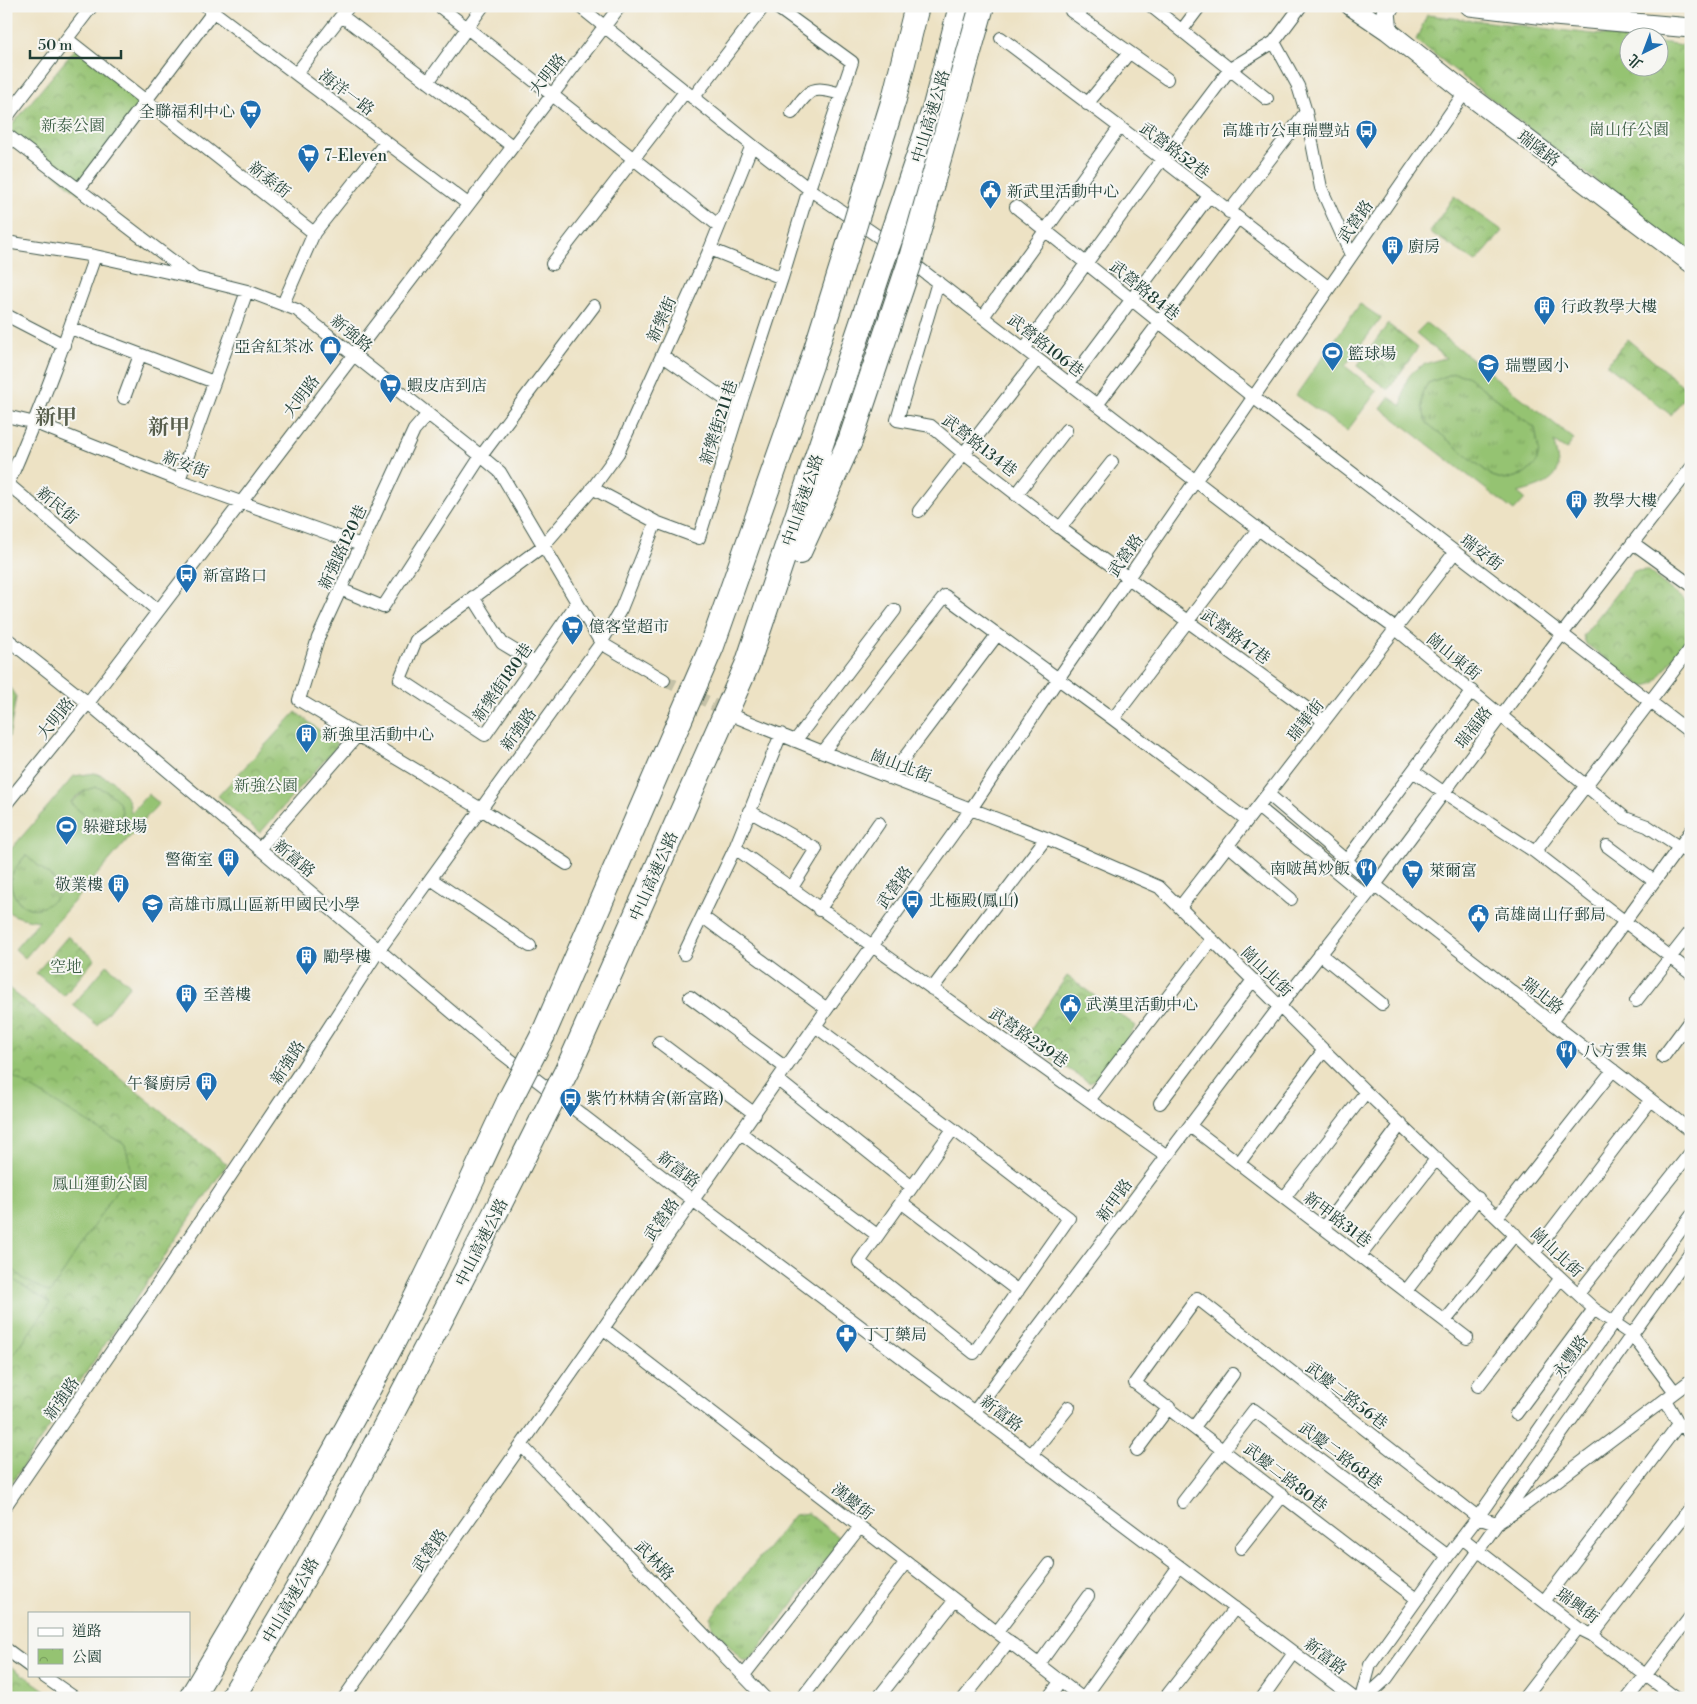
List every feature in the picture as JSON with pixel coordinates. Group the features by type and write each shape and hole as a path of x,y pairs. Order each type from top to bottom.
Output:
{"highway":[{"path":"191,1698 276,1555 404,1322 542,1035 712,646 811,365 894,99 917,6"},
{"name":"中山高速公路","path":"232,1698 299,1586 382,1433 569,1066 747,665 884,241 934,110 961,6"},
{"path":"747,665 850,441 909,265 982,6"}],"street":[{"path":"6,118 92,6"},
{"path":"439,6 719,226"},
{"path":"428,82 484,6"},
{"path":"579,6 752,145"},
{"name":"大明路","path":"6,804 88,703 620,6"},
{"path":"552,264 632,159 764,6"},
{"name":"新樂街211巷","path":"592,488 656,522 699,538 809,189 852,62 776,6"},
{"path":"1151,6 1267,99"},
{"path":"1182,30 1200,6"},
{"path":"1024,349 1230,69 1274,42 1301,6"},
{"name":"瑞隆路","path":"1351,6 1388,31 1691,264"},
{"name":"瑞隆路","path":"1370,6 1388,31"},
{"path":"1388,31 1386,12 1390,6"},
{"path":"1470,6 1625,14 1691,28"},
{"path":"79,189 146,101 210,9"},
{"name":"海洋一路","path":"210,9 468,204"},
{"path":"296,74 346,11 428,82 512,146"},
{"path":"1071,11 1167,79"},
{"name":"新泰街","path":"68,38 314,233"},
{"name":"武營路52巷","path":"1001,38 1162,159 1328,288"},
{"path":"1274,42 1298,86 1306,112 1321,188 1351,255"},
{"path":"1087,104 1129,53"},
{"path":"792,113 807,93 817,88 842,94"},
{"name":"武營路","path":"344,1698 815,1026 971,809 1058,679 1465,92"},
{"path":"1097,405 1159,322 1306,112"},
{"path":"983,317 1119,128"},
{"name":"新強路","path":"7,135 195,278 247,291 297,310 481,456 500,472 601,643 664,680"},
{"path":"283,304 314,233 386,142"},
{"name":"武營路106巷","path":"752,145 809,189 884,241 1196,481"},
{"name":"新樂街","path":"416,640 543,546 592,488 618,453 710,249 752,145"},
{"path":"1069,383 1209,196"},
{"name":"武營路84巷","path":"1016,207 1253,397"},
{"path":"6,242 95,256 195,278"},
{"path":"710,249 782,278"},
{"name":"新民街","path":"95,256 35,423 7,485 158,612"},
{"name":"武營路134巷","path":"938,282 897,420 931,426 1016,495 1128,579"},
{"path":"179,480 247,291"},
{"path":"340,589 383,607 481,456 594,306"},
{"path":"6,315 64,345"},
{"path":"70,328 214,382"},
{"path":"124,398 140,355"},
{"path":"662,356 739,409"},
{"path":"919,511 1037,359"},
{"name":"瑞安街","path":"1253,397 1691,733"},
{"name":"新強路120巷","path":"357,736 299,700 318,638 340,589 414,430 428,414"},
{"name":"新安街","path":"6,416 35,423 179,480 360,545"},
{"path":"1016,495 1066,430"},
{"path":"1060,528 1112,462"},
{"name":"瑞福路","path":"1280,1006 1366,896 1562,634 1691,468"},
{"name":"崗山東街","path":"1196,481 1258,529 1396,629 1625,818 1647,826 1691,855"},
{"path":"601,643 621,609 656,522"},
{"path":"1114,719 1258,529"},
{"path":"1633,543 1691,585"},
{"name":"瑞華街","path":"1180,908 1455,552"},
{"name":"武營路47巷","path":"1128,579 1324,721"},
{"path":"822,752 945,596 1114,719 1248,820"},
{"path":"473,597 502,643 535,663"},
{"name":"新樂街180巷","path":"416,640 400,678 485,735 577,603"},
{"path":"795,741 895,610"},
{"path":"890,778 997,635"},
{"name":"新富路","path":"6,638 88,703 486,1041 694,1201 1354,1698"},
{"name":"新強路","path":"6,1505 171,1266 379,950 601,643"},
{"path":"1535,852 1691,648"},
{"path":"1346,861 1472,691"},
{"name":"崗山北街","path":"739,718 1046,838 1159,887 1366,1092 1534,1253 1594,1309 1632,1335 1670,1396 1679,1424 1691,1434"},
{"path":"684,954 735,848 781,734"},
{"path":"259,849 357,736 481,809 567,864"},
{"path":"1413,771 1535,852 1691,973"},
{"name":"瑞北路","path":"1268,794 1346,861 1691,1131"},
{"path":"1258,807 1366,896"},
{"path":"749,811 816,849 791,889"},
{"path":"819,910 879,823"},
{"path":"1551,1022 1691,831"},
{"path":"932,988 1046,838"},
{"path":"1228,845 1291,899"},
{"path":"1607,846 1654,881"},
{"name":"武營路239巷","path":"735,848 819,910 932,988 1167,1156"},
{"path":"431,879 530,946"},
{"path":"703,917 827,1009"},
{"path":"1636,1001 1691,932"},
{"path":"1089,1100 1212,939"},
{"path":"1320,954 1382,1004"},
{"path":"1160,1103 1253,980"},
{"path":"690,997 786,1068"},
{"name":"新甲路","path":"974,1412 1280,1006"},
{"path":"1663,1057 1691,1019"},
{"path":"815,1026 953,1128 1069,1218 974,1353 859,1262 953,1128"},
{"path":"659,1042 754,1114"},
{"path":"1239,1163 1324,1050"},
{"path":"1497,1217 1612,1070"},
{"path":"778,1080 912,1186"},
{"path":"1284,1198 1366,1092"},
{"path":"1534,1253 1651,1100"},
{"path":"1323,1228 1401,1124"},
{"name":"新甲路31巷","path":"1190,1126 1467,1338"},
{"path":"741,1132 878,1235"},
{"path":"1578,1294 1691,1152"},
{"path":"1360,1256 1437,1158"},
{"path":"1406,1291 1478,1198"},
{"path":"901,1202 1018,1291"},
{"name":"永豐路","path":"1363,1698 1370,1665 1691,1216"},
{"path":"1445,1321 1515,1234"},
{"path":"1363,1698 1387,1678 1691,1252"},
{"path":"1478,1386 1561,1278"},
{"name":"武慶二路56巷","path":"1135,1382 1197,1298 1264,1352 1478,1516 1496,1524"},
{"path":"1516,1414 1594,1309"},
{"name":"漢慶街","path":"604,1329 1083,1698"},
{"path":"1194,1427 1234,1374"},
{"path":"1496,1524 1526,1504 1691,1380"},
{"name":"武慶二路80巷","path":"1135,1382 1417,1599"},
{"path":"1031,1455 1069,1407"},
{"path":"1137,1450 1169,1408"},
{"name":"武慶二路68巷","path":"1223,1449 1254,1410 1448,1556"},
{"path":"1544,1600 1679,1424"},
{"name":"武林路","path":"522,1446 765,1698"},
{"path":"1183,1502 1223,1449"},
{"path":"1242,1548 1283,1495"},
{"path":"1592,1635 1691,1507"},
{"path":"744,1675 860,1526"},
{"name":"瑞興街","path":"1462,1538 1578,1628 1592,1635 1676,1698"},
{"path":"802,1698 906,1562"},
{"path":"997,1632 1049,1564"},
{"path":"1083,1698 1179,1566"},
{"path":"1039,1664 1088,1596"},
{"path":"878,1698 955,1600"},
{"path":"1165,1698 1235,1608"},
{"path":"1628,1698 1691,1616"},
{"path":"1524,1698 1578,1628"},
{"path":"964,1698 1009,1641"},
{"path":"6,1650 28,1665"},
{"path":"1262,1698 1294,1653"},
{"path":"43,1676 75,1698"},
{"path":"1048,1698 1061,1681"}],"green space":[{"name":"崗山仔公園","path":"1427,15 1620,37 1620,78 1670,78 1670,43 1691,46 1691,255 1416,40"},
{"name":"新泰公園","path":"76,48 147,105 79,194 6,132"},
{"path":"1454,196 1503,231 1476,262 1430,232"},
{"name":"籃球場","path":"1360,304 1381,318 1345,366 1377,391 1347,431 1296,395"},
{"path":"1426,323 1574,439 1566,450 1554,442 1558,463 1557,472 1554,477 1543,485 1518,493 1525,499 1514,511 1381,408 1389,397 1402,406 1406,382 1409,376 1418,368 1446,358 1416,333","holes":["1454,373 1467,376 1535,428 1539,451 1536,464 1525,474 1505,480 1492,476 1427,423 1422,408 1422,393 1428,383"]},
{"path":"1388,324 1418,348 1388,390 1357,366"},
{"path":"1627,339 1689,391 1671,415 1607,365"},
{"path":"1454,373 1467,376 1535,428 1539,451 1536,464 1525,474 1505,480 1492,476 1427,423 1422,408 1422,393 1428,383"},
{"path":"1647,570 1691,606 1691,634 1655,683 1644,687 1586,644 1583,636 1634,571"},
{"path":"6,682 16,697 9,737 6,740"},
{"name":"新強公園","path":"296,712 338,745 260,833 218,796"},
{"path":"95,773 113,781 129,801 131,813 148,794 159,803 25,958 15,949 39,921 17,916 6,910 6,855 74,776","holes":["96,787 107,791 116,798 121,808 121,819 109,835 70,803 81,793","26,855 64,888 50,903 43,907 33,909 27,907 18,901 12,890 12,875"]},
{"path":"96,787 107,791 116,798 121,808 121,819 109,836 70,803 88,789"},
{"path":"26,855 64,888 44,907 34,909 28,907 18,901 12,890 12,875"},
{"name":"空地","path":"68,936 95,959 64,996 36,973"},
{"path":"107,965 130,985 97,1025 73,1005"},
{"path":"1067,976 1136,1026 1098,1078 1090,1083 1023,1040"},
{"name":"鳳山運動公園","path":"6,986 227,1164 6,1491"},
{"path":"6,1075 10,1075 125,1145 131,1168 50,1293 25,1280 6,1263"},
{"path":"6,1275 50,1303 6,1366"},
{"path":"808,1513 838,1537 837,1545 751,1659 743,1661 712,1627 711,1617 794,1515"},
{"path":"6,1663 56,1698 6,1698"}],"tunnel":[{"path":"664,680 730,713"}],"place":[{"name":"全聯福利中心","path":"251,130"},
{"name":"高雄市公車瑞豐站","path":"1366,149"},
{"name":"7-Eleven","path":"308,174"},
{"name":"新武里活動中心","path":"991,210"},
{"name":"廚房","path":"1392,265"},
{"name":"行政教學大樓","path":"1545,325"},
{"name":"亞舍紅茶冰","path":"330,365"},
{"name":"籃球場","path":"1332,372"},
{"name":"瑞豐國小","path":"1489,384"},
{"name":"蝦皮店到店","path":"391,404"},
{"name":"教學大樓","path":"1577,519"},
{"name":"新富路口","path":"187,594"},
{"name":"億客堂超市","path":"573,645"},
{"name":"新強里活動中心","path":"306,753"},
{"name":"躲避球場","path":"67,845"},
{"name":"警衛室","path":"229,878"},
{"name":"南啵萬炒飯","path":"1366,887"},
{"name":"萊爾富","path":"1413,889"},
{"name":"敬業樓","path":"119,903"},
{"name":"北極殿(鳳山)","path":"913,919"},
{"name":"高雄市鳳山區新甲國民小學","path":"152,923"},
{"name":"高雄崗山仔郵局","path":"1478,933"},
{"name":"勵學樓","path":"307,975"},
{"name":"至善樓","path":"187,1013"},
{"name":"武漢里活動中心","path":"1070,1023"},
{"name":"八方雲集","path":"1567,1069"},
{"name":"午餐廚房","path":"207,1102"},
{"name":"紫竹林精舍(新富路)","path":"570,1117"},
{"name":"丁丁藥局","path":"847,1353"}],"district":[{"name":"新甲","path":"56,417"},
{"name":"新甲","path":"169,427"}]}
